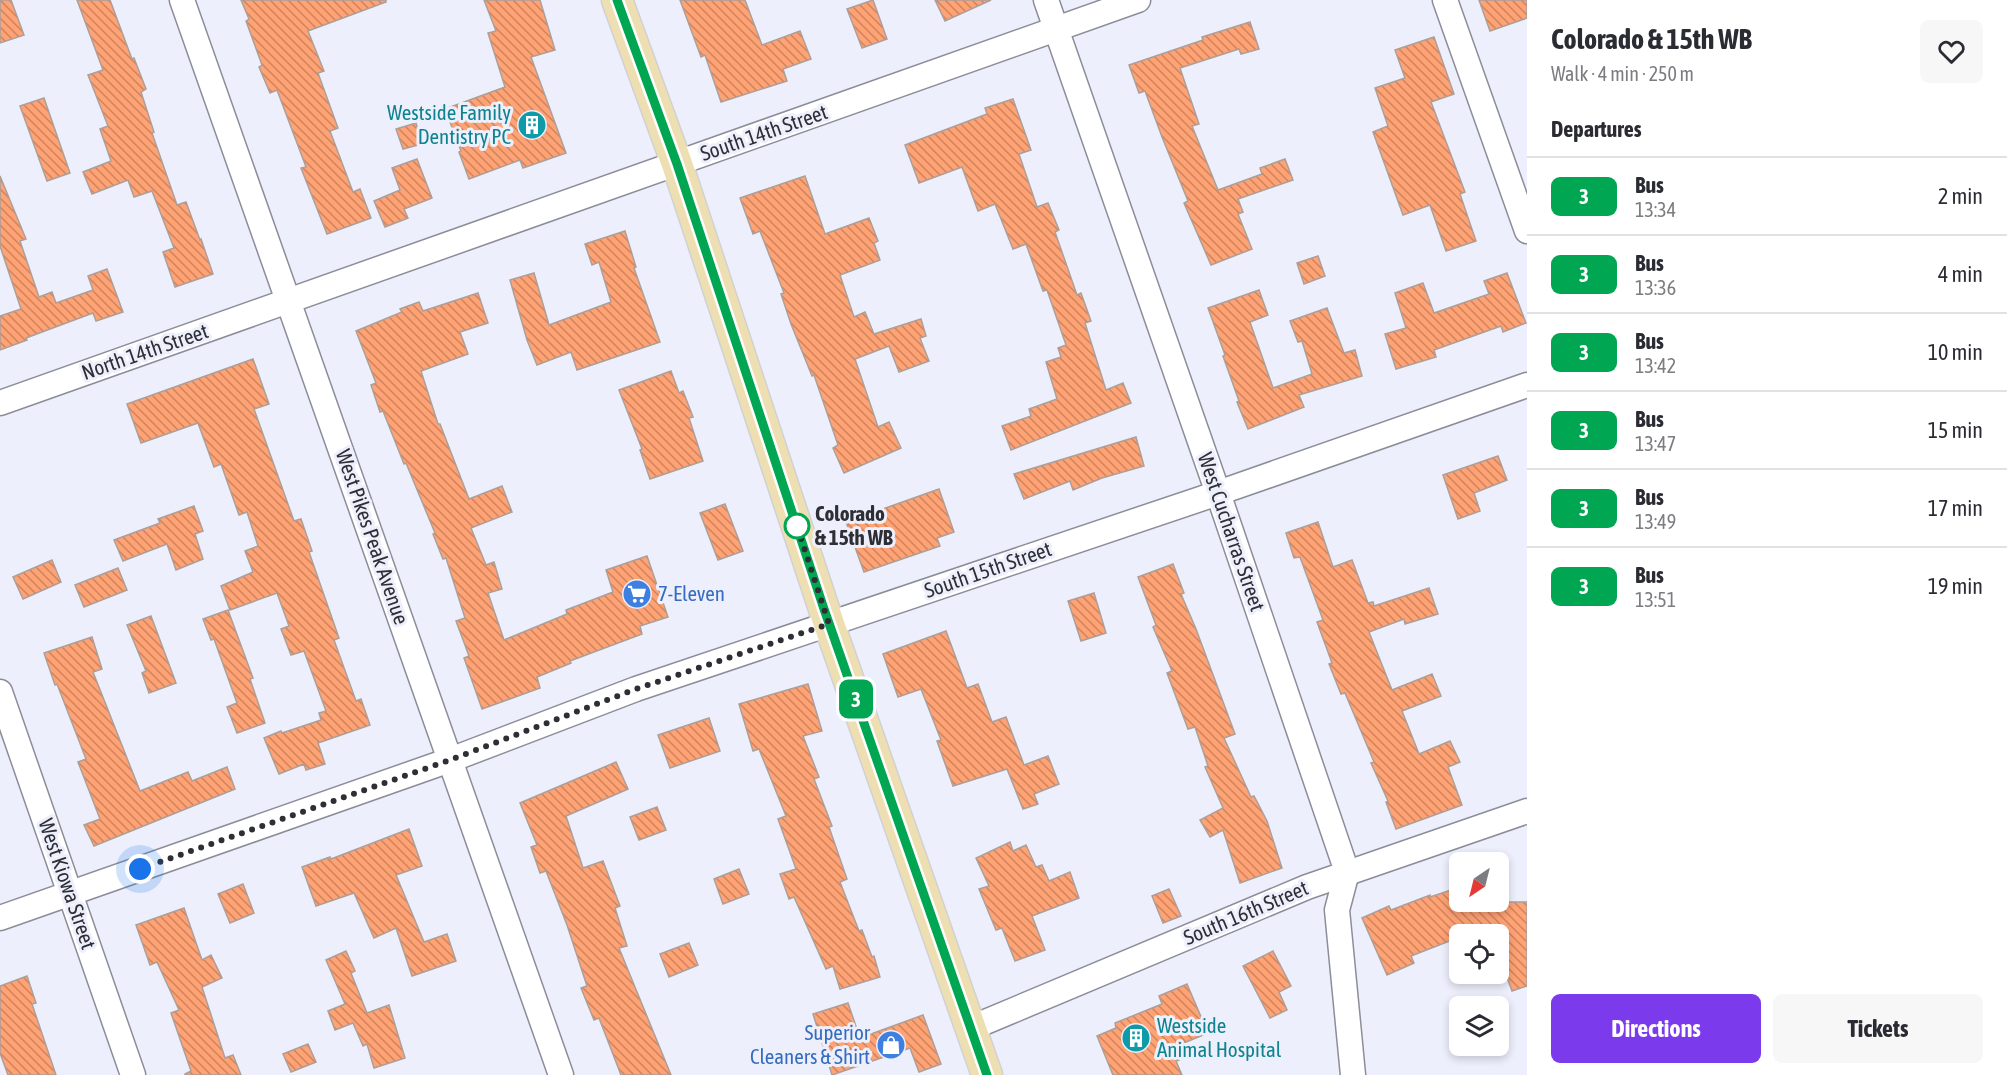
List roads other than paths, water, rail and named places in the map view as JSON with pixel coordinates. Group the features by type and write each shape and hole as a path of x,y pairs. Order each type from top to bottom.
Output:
{"main road":[{"path":"617,0 677,164 829,624 987,1075"}],"street":[{"name":"West Pikes Peak Avenue","path":"182,0 561,1075"},
{"name":"West Cucharras Street","path":"1046,0 1347,872"},
{"name":"South 14th Street","path":"289,302 1138,0"},
{"path":"1445,0 1527,231"},
{"name":"North 14th Street","path":"0,403 289,302"},
{"name":"South 15th Street","path":"0,918 450,760 636,689 1218,493 1527,385"},
{"name":"West Kiowa Street","path":"0,692 134,1075"},
{"name":"South 16th Street","path":"971,1028 1306,887 1527,811"},
{"path":"1347,872 1337,910 1353,1075"}],"place":[{"name":"Westside Family Dentistry PC","path":"532,125"},
{"name":"Colorado & 15th WB","path":"797,526"},
{"name":"7-Eleven","path":"637,594"},
{"name":"Westside Animal Hospital","path":"1136,1038"},
{"name":"Superior Cleaners & Shirt","path":"891,1045"}]}
